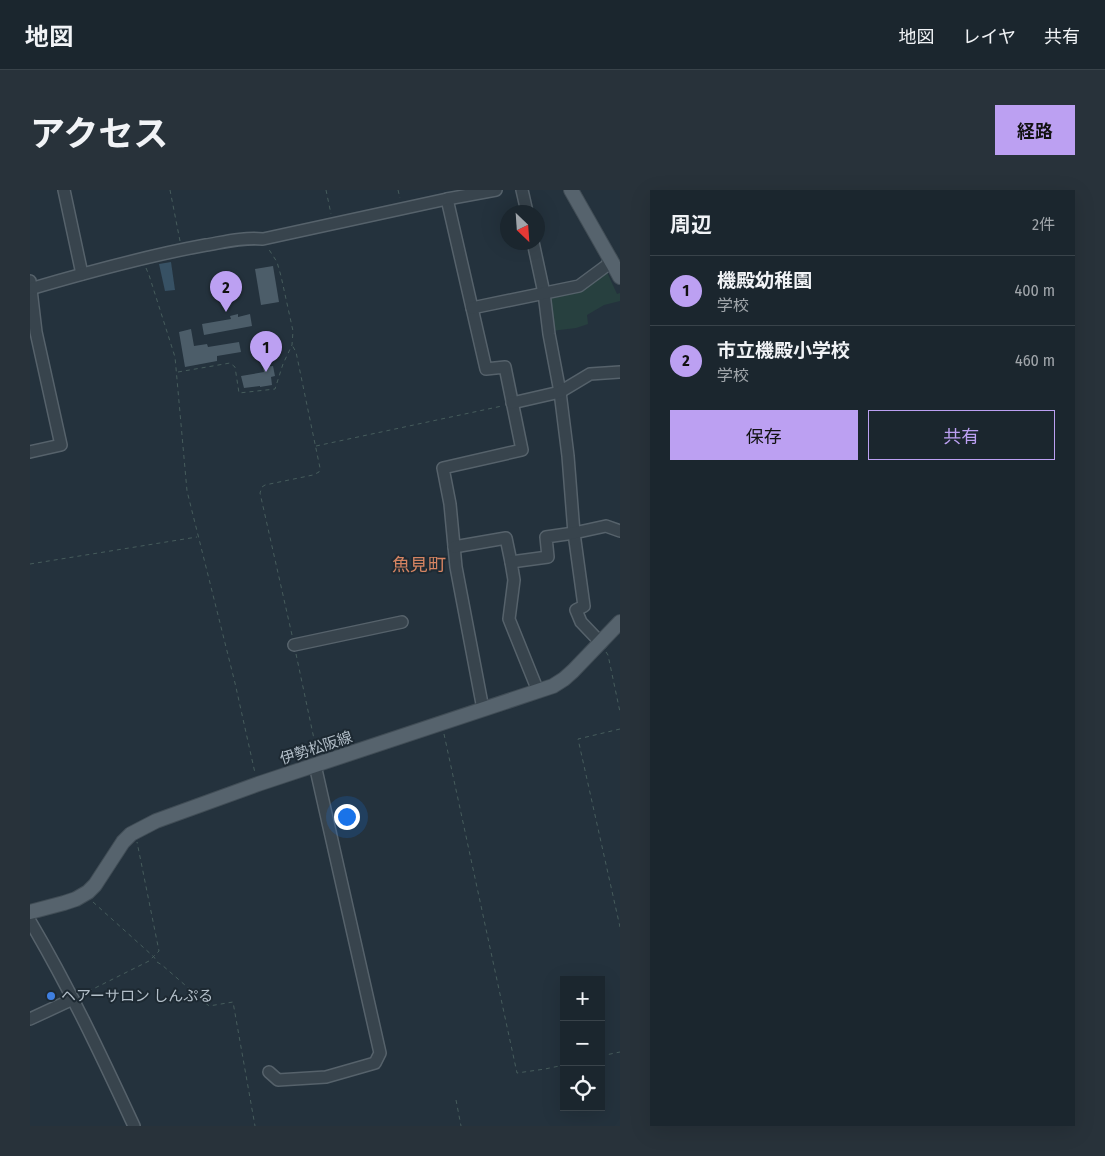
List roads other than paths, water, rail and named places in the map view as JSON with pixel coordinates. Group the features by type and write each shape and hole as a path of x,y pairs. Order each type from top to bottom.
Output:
{"main road":[{"path":"571,190 620,278"},
{"name":"伊勢松阪線","path":"30,912 64,904 88,892 95,885 123,842 131,834 156,821 258,784 553,686 564,679 620,622"}],"street":[{"path":"64,190 82,274"},
{"path":"30,452 61,446 36,332 30,286 181,249 250,237 263,239 496,190"},
{"path":"522,190 525,205"},
{"path":"447,199 486,369 504,367 522,450 442,468 450,504 456,567 483,710"},
{"path":"535,250 544,293 549,334 560,392 568,456 574,533 584,606 576,610 581,622 601,643"},
{"path":"472,308 578,286 606,266 611,259"},
{"path":"512,403 560,392 590,374 620,372"},
{"path":"511,562 548,557 546,537 606,526 620,531"},
{"path":"454,547 506,538 514,580 509,619 538,691"},
{"path":"294,645 402,622"},
{"path":"269,1072 278,1080 326,1076 374,1063 380,1054 317,764"},
{"path":"30,921 73,999 134,1126"},
{"path":"30,1019 73,999"}],"water":[{"path":"171,262 175,290 165,291 159,264"}],"place":[{"name":"市立機殿小学校","path":"226,312"},
{"name":"機殿幼稚園","path":"266,372"},
{"name":"ヘアーサロン しんぷる","path":"51,996"}],"district":[{"name":"魚見町","path":"419,565"}]}
